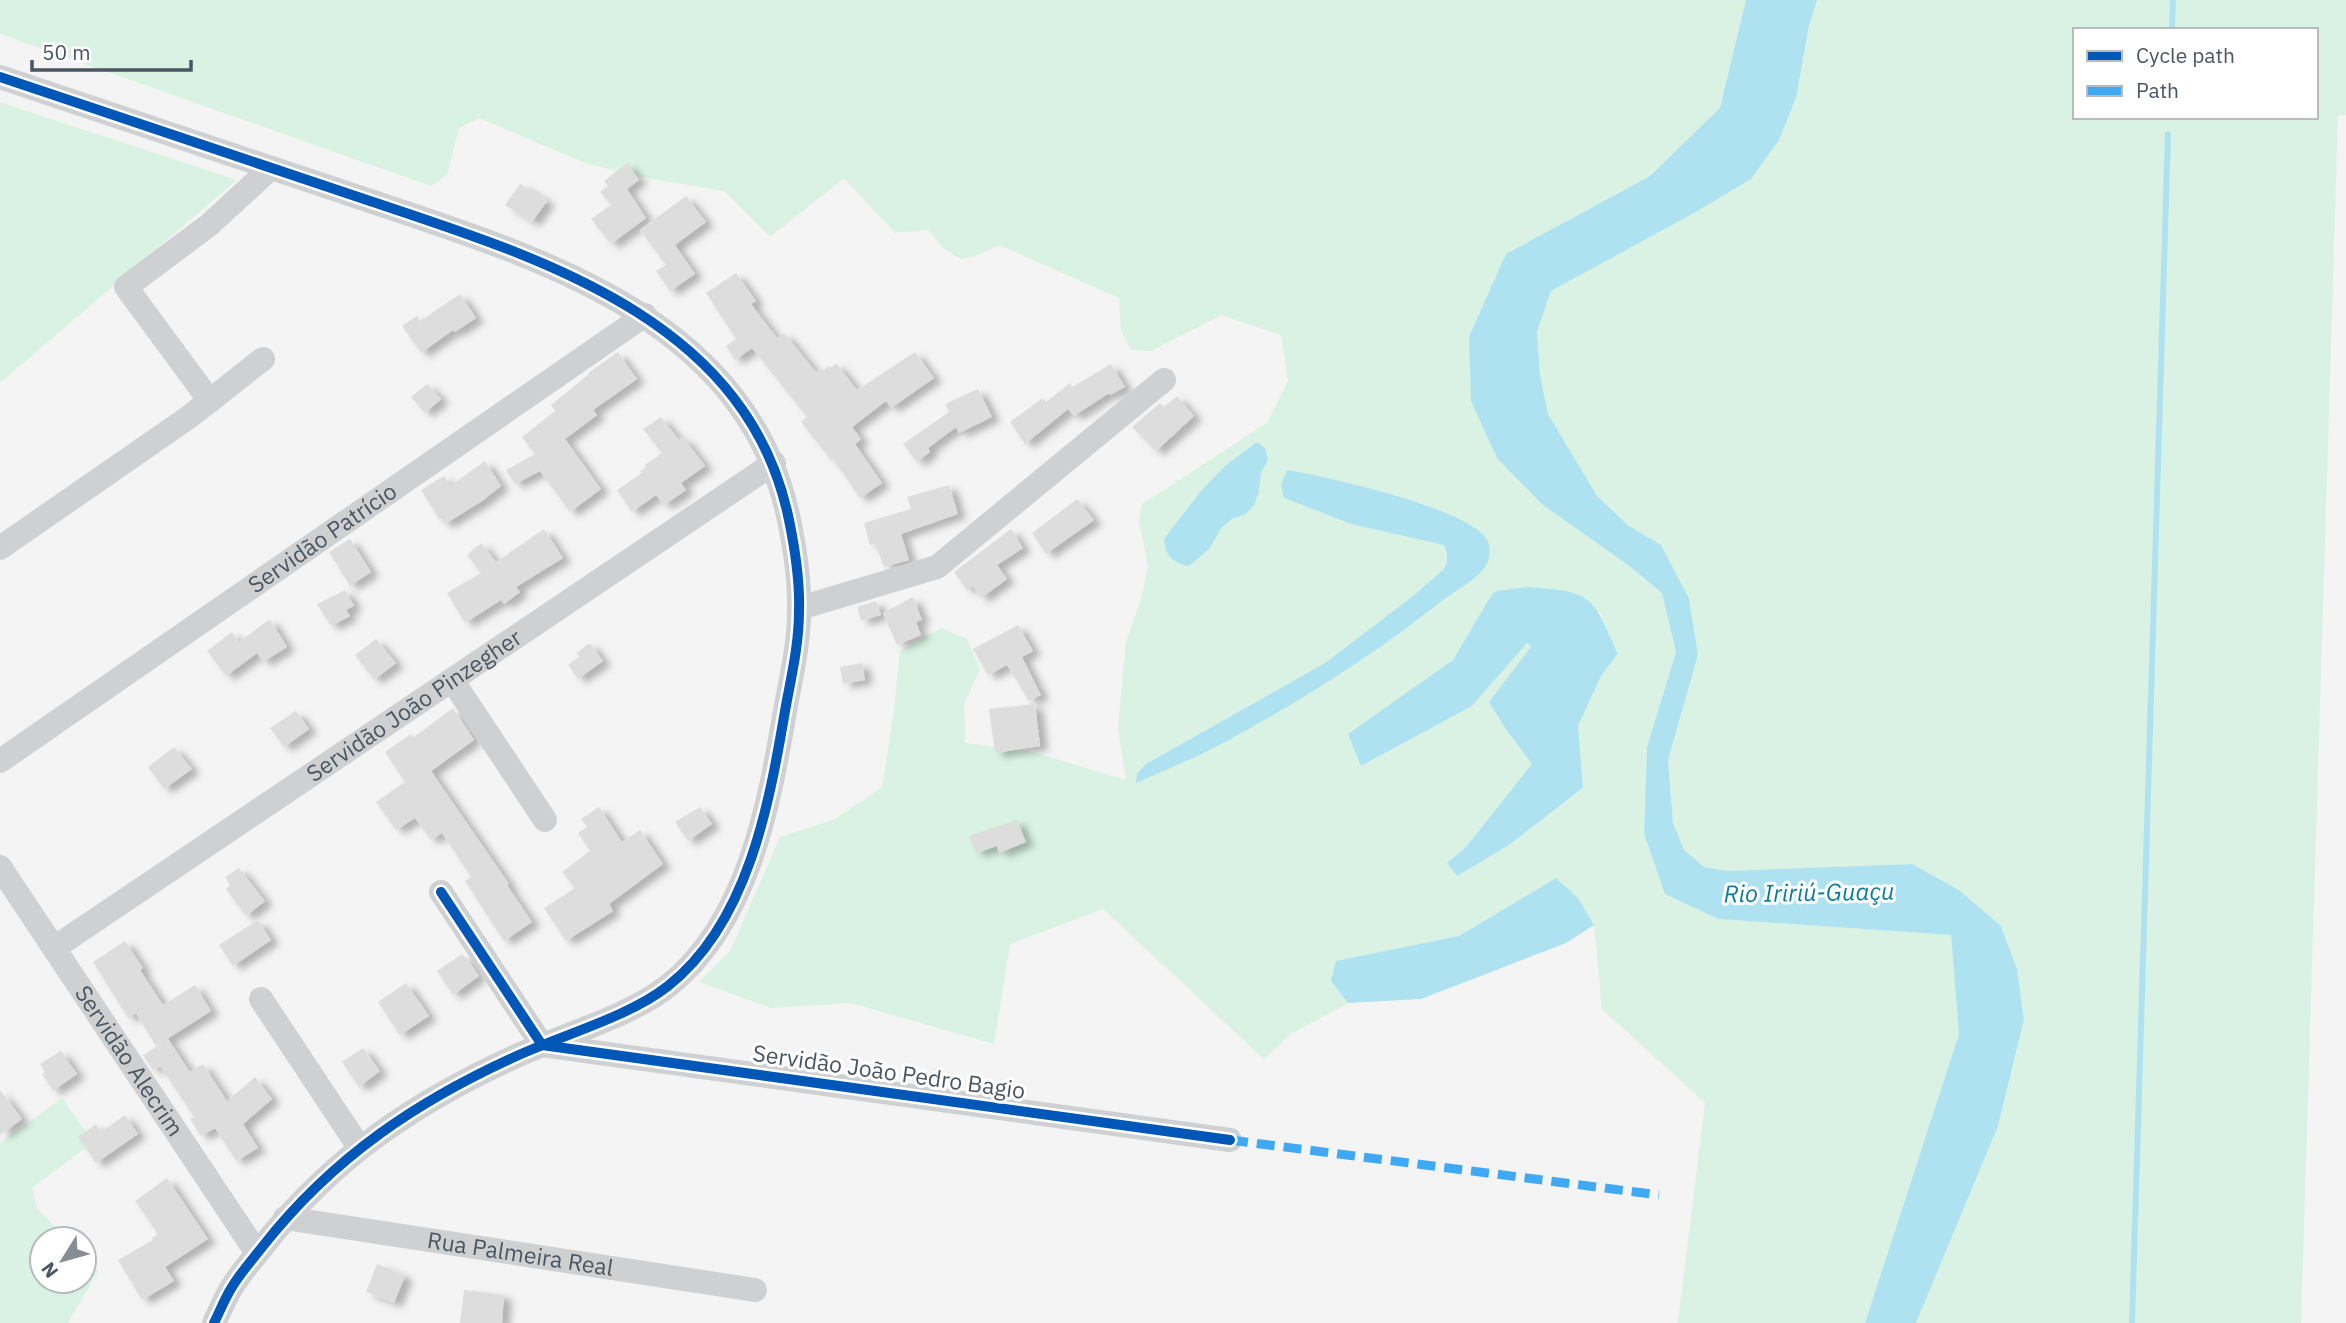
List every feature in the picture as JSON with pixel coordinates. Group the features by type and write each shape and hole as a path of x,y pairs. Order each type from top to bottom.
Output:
{"street":[{"path":"0,78 493,242 575,277 645,315 686,346 724,384 753,423 774,463 796,550 800,608 797,646 773,783 756,845 736,894 714,935 692,965 664,989 626,1010 479,1073 415,1109 359,1147 313,1188 285,1218 232,1286 214,1323"},
{"path":"210,401 126,287 209,225 271,168"},
{"name":"Servidão Patrício","path":"0,761 645,315"},
{"path":"0,548 189,417 263,359"},
{"path":"800,608 937,567 1164,380"},
{"name":"Servidão João Pinzegher","path":"54,948 774,463"},
{"path":"452,680 545,820"},
{"name":"Servidão Alecrim","path":"0,867 257,1253"},
{"path":"441,892 542,1045"},
{"path":"261,999 359,1147"},
{"name":"Servidão João Pedro Bagio","path":"542,1045 1230,1140"},
{"name":"Rua Palmeira Real","path":"285,1218 755,1290"}],"green space":[{"path":"0,0 1746,0 1721,108 1650,176 1564,222 1469,337 1627,564 1662,593 1676,652 1647,747 1644,834 1665,894 1718,919 1951,935 1959,1034 1865,1323 1678,1323 1705,1103 1602,1009 1594,925 1556,878 1459,936 1336,961 1332,981 1348,1003 1291,1034 1264,1059 1103,909 1010,944 994,1044 851,1003 772,1008 699,982 730,951 780,837 833,820 882,787 900,651 941,628 967,639 980,669 964,705 965,743 1033,752 1126,780 1118,727 1126,642 1142,596 1148,566 1139,521 1142,504 1267,423 1288,381 1281,335 1221,315 1151,351 1131,350 1121,331 1119,298 999,245 976,256 961,259 944,249 928,230 895,233 844,178 770,237 724,191 647,178 588,164 479,118 459,128 447,175 431,186 0,34","holes":["1258,442 1268,460 1261,473 1259,492 1246,514 1232,519 1222,527 1192,503 1212,480","1284,498 1490,550 1487,563 1418,620 1324,684 1146,764 1325,663 1408,600 1443,570 1447,562 1444,545 1351,524","1600,612 1618,654 1602,674 1578,726 1583,789 1509,845 1458,875 1447,862 1466,847 1533,764 1489,702 1532,648 1527,643 1472,706 1362,766 1348,735 1453,660 1462,646"]},
{"path":"1817,0 2346,0 2346,115 2338,115 2301,1323 1916,1323 1998,1126 2024,1021 2017,969 2001,926 1959,890 1912,864 1727,871 1704,867 1684,850 1673,823 1668,760 1698,655 1661,546 1629,526 1597,496 1548,414 1540,375 1537,331 1551,291 1694,213 1779,140 1796,98 1809,26"},
{"path":"0,102 237,180 0,383"},
{"path":"62,1098 93,1142 32,1188 37,1208 53,1225 28,1225 28,1295 84,1295 68,1323 0,1323 0,1143"}],"water":[{"name":"Rio Iririú-Guaçu","path":"1746,0 1817,0 1809,26 1796,98 1779,140 1751,179 1551,291 1537,331 1540,375 1548,414 1597,496 1629,526 1661,545 1689,599 1698,655 1668,760 1673,823 1684,850 1704,867 1727,871 1912,864 1959,890 2001,926 2017,969 2024,1020 1998,1126 1916,1323 1865,1323 1959,1034 1951,935 1718,919 1665,894 1644,834 1647,747 1676,652 1662,593 1627,564 1543,505 1497,458 1471,401 1469,337 1506,254 1650,176 1720,108"},
{"path":"1257,442 1265,448 1268,460 1261,473 1259,492 1254,505 1246,514 1232,519 1222,527 1209,549 1189,566 1174,561 1166,550 1164,539 1201,491 1225,466"},
{"path":"1287,470 1393,495 1451,515 1473,526 1486,538 1489,544 1487,564 1472,580 1390,640 1308,694 1212,748 1136,783 1137,774 1146,764 1325,663 1408,600 1443,570 1447,562 1444,545 1351,524 1284,498 1281,485"},
{"path":"1527,587 1565,591 1588,600 1602,620 1618,654 1602,674 1578,726 1583,788 1509,845 1457,876 1447,863 1466,847 1532,764 1489,702 1531,647 1527,643 1472,706 1361,766 1348,734 1453,660 1496,591"},
{"path":"1556,878 1578,898 1594,925 1566,943 1421,999 1348,1003 1331,981 1336,961 1459,936"}],"building":[{"path":"627,163 639,180 627,189 646,218 611,244 591,219 611,205 600,192 608,186 604,181"},
{"path":"520,184 547,201 532,222 505,205"},
{"path":"686,196 706,222 675,245 695,274 670,291 656,271 666,265 640,230"},
{"path":"736,273 756,301 751,304 777,338 784,333 816,372 821,368 823,371 829,366 831,368 836,363 857,390 915,352 934,378 891,408 886,401 852,427 861,439 855,444 882,483 860,498 833,459 831,460 801,422 807,417 752,348 735,360 726,346 736,339 706,293"},
{"path":"460,294 476,318 455,332 453,330 421,353 402,326 417,316 420,321"},
{"path":"618,352 637,379 593,410 597,415 565,439 601,489 570,512 540,471 515,484 506,470 535,454 522,437 555,411 551,405 588,373"},
{"path":"1111,364 1125,387 1110,395 1109,393 1074,416 1068,409 1025,444 1010,422 1043,398 1046,402 1070,383 1072,387"},
{"path":"427,384 441,399 425,413 411,397"},
{"path":"978,389 992,417 959,433 956,427 928,448 930,452 917,462 903,444 949,412 945,404"},
{"path":"1177,396 1194,416 1156,451 1132,427 1160,403 1164,407"},
{"path":"661,417 679,440 683,437 705,466 681,483 686,490 664,505 656,495 632,512 617,490 642,473 640,471 645,465 662,453 643,429"},
{"path":"485,461 501,486 445,524 421,490 444,476 450,486"},
{"path":"949,485 958,514 901,534 909,560 884,567 875,544 870,545 864,523 911,509 907,497"},
{"path":"1077,499 1094,520 1046,554 1032,533"},
{"path":"544,529 563,558 516,587 520,592 504,604 501,600 465,623 447,593 481,573 467,555 481,543 496,562"},
{"path":"1011,529 1023,548 997,565 1007,579 981,598 973,586 967,590 954,572"},
{"path":"350,539 371,572 350,586 329,552"},
{"path":"345,590 354,606 346,610 350,616 331,626 317,604"},
{"path":"913,597 922,620 916,622 921,635 897,645 883,613"},
{"path":"876,601 881,615 861,621 857,607"},
{"path":"270,619 287,647 263,662 257,653 226,676 207,651 232,632 239,642"},
{"path":"1018,625 1033,651 1022,657 1041,695 1029,701 1007,665 988,675 973,649"},
{"path":"376,639 396,663 374,680 355,655"},
{"path":"590,643 603,661 578,679 568,665 579,657 576,653"},
{"path":"862,663 865,680 843,684 840,667"},
{"path":"1035,704 1040,746 995,753 989,709"},
{"path":"453,708 474,740 431,771 532,922 504,941 465,881 471,877 442,833 431,840 415,818 396,830 376,802 405,782 385,752 411,734 414,737"},
{"path":"296,711 309,729 284,747 270,728"},
{"path":"174,747 192,769 164,789 148,767"},
{"path":"599,807 622,842 640,830 663,864 609,904 613,911 566,941 544,908 575,888 562,872 590,851 578,833 587,827 581,819"},
{"path":"700,807 712,824 688,841 675,822"},
{"path":"1017,820 1026,842 999,853 997,846 976,853 969,836"},
{"path":"239,868 265,901 246,916 226,889 230,885 225,877"},
{"path":"258,920 271,940 233,966 219,945"},
{"path":"125,941 163,1005 195,985 211,1011 156,1046 136,1013 128,1018 93,962"},
{"path":"462,954 479,976 453,995 437,971"},
{"path":"406,983 429,1016 400,1035 378,1002"},
{"path":"168,1039 190,1072 203,1064 227,1101 255,1077 272,1099 243,1124 258,1148 236,1161 215,1128 201,1136 190,1119 194,1117 160,1066 153,1070 143,1055"},
{"path":"363,1048 380,1071 359,1087 342,1062"},
{"path":"61,1051 77,1074 53,1091 42,1074 45,1072 40,1064"},
{"path":"0,1090 22,1119 0,1135"},
{"path":"125,1115 138,1134 96,1163 78,1137 96,1124 101,1132"},
{"path":"167,1178 208,1239 165,1267 174,1281 142,1300 118,1260 153,1240 158,1234 135,1201"},
{"path":"377,1264 405,1276 394,1303 366,1292"},
{"path":"464,1290 504,1295 502,1323 460,1323"}],"waterway":[{"path":"2172,28 2173,0"},
{"path":"2132,1323 2168,134"}],"marked path":[{"path":"1230,1140 1659,1195"}],"cycle path":[{"path":"0,77 499,246 564,273 626,306 682,345 730,393 766,451 789,520 797,565 798,636 762,823 736,896 718,930 695,960 653,997 597,1024 521,1054 447,1091 413,1111 348,1158 318,1185 263,1246 239,1276 214,1323"},
{"path":"441,892 542,1045 1230,1140"}]}
